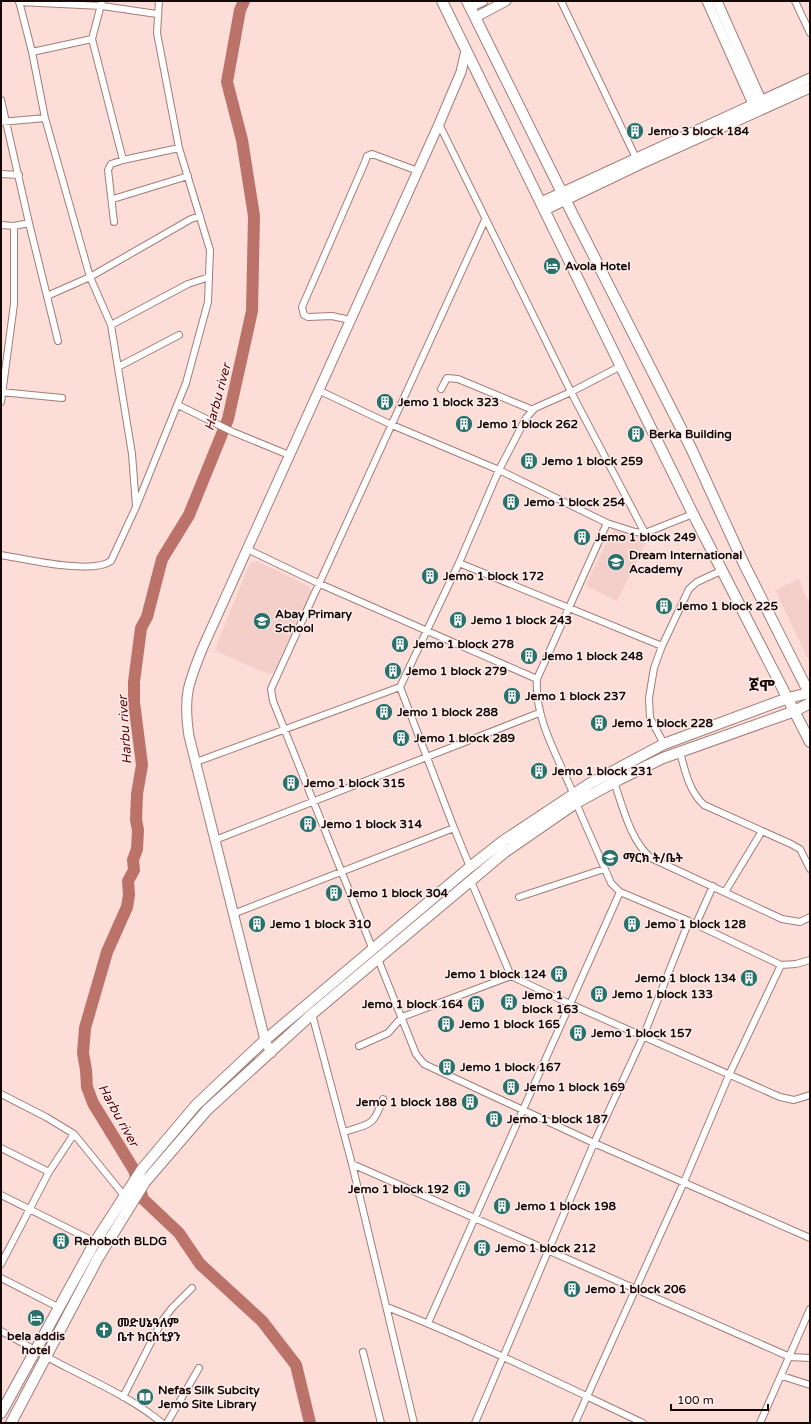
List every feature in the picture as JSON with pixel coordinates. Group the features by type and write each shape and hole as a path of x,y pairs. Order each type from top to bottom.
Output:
{"main road":[{"path":"442,1 693,514 808,738"},
{"path":"469,4 691,448 744,564 810,696"},
{"path":"774,704 777,693 777,677"},
{"path":"1,1413 95,1242 131,1198 207,1110 312,1014 378,959 445,896 470,867 504,841 573,793 664,744 788,698 810,696"},
{"path":"11,1423 131,1198 135,1180 142,1169 196,1105 265,1040 373,950 445,896 471,881 505,852 576,803 614,782 680,752 795,711 810,696"},
{"path":"774,719 787,720 794,723 808,738"}],"street":[{"path":"1,555 68,566 105,566 115,555 186,383 208,302 210,250 179,148 157,34 157,14 159,1"},
{"path":"469,4 483,1"},
{"path":"476,17 506,1"},
{"path":"561,1 636,158"},
{"path":"707,1 726,33 757,102"},
{"path":"717,1 726,33"},
{"path":"795,1 810,33"},
{"path":"136,507 132,454 111,325 90,277 45,118 32,52 19,2 102,4 157,14"},
{"path":"102,4 92,39 122,160"},
{"path":"32,52 92,39"},
{"path":"271,1053 265,1040 189,736 185,705 187,687 203,647 318,390 418,171 461,72 466,50"},
{"path":"461,72 475,66"},
{"path":"564,196 636,158 810,78"},
{"path":"543,206 810,88"},
{"path":"1,100 4,122 19,176 58,341"},
{"path":"4,122 45,118"},
{"path":"438,124 571,392 645,533"},
{"path":"114,222 108,170 111,164 122,160 179,148"},
{"path":"350,320 332,316 304,316 302,307 367,156 372,154 418,171"},
{"path":"1,174 19,176"},
{"path":"112,199 188,176"},
{"path":"47,296 90,277 190,219 200,216"},
{"path":"373,950 273,701 271,689 485,220"},
{"path":"1,225 14,226 29,223"},
{"path":"1,402 14,304 14,226"},
{"path":"111,325 188,284 209,277"},
{"path":"118,367 179,335"},
{"path":"196,762 400,687 459,563 499,470 526,418 533,410 547,402 571,392 621,366"},
{"path":"441,390 447,378 458,379 533,410"},
{"path":"318,390 392,425 499,470 607,523 645,533 693,514"},
{"path":"2,392 62,398"},
{"path":"178,405 233,432 289,455"},
{"path":"573,793 539,713 536,694 538,679 607,523"},
{"path":"247,549 320,584 427,629 538,679"},
{"path":"459,563 662,646"},
{"path":"664,744 650,718 648,708 654,668 662,646 689,589 697,582 723,570"},
{"path":"400,687 470,867"},
{"path":"215,840 539,713"},
{"path":"680,752 690,787 696,797 712,809 800,849 810,869"},
{"path":"614,782 630,825 647,854 656,861 713,886 782,920 800,922 810,918"},
{"path":"576,803 611,884 620,892 696,924 781,965 796,964 810,960"},
{"path":"233,914 454,828"},
{"path":"725,892 762,831"},
{"path":"519,897 604,868"},
{"path":"471,881 512,976 643,1037 786,1099 794,1100 810,1094"},
{"path":"696,924 713,886"},
{"path":"428,1323 620,892"},
{"path":"475,1423 594,1143 643,1037 689,921"},
{"path":"378,959 416,1054 424,1064 594,1143 810,1238"},
{"path":"575,1423 634,1289 684,1182 729,1075 781,965"},
{"path":"359,1046 388,1032 402,1017 512,976"},
{"path":"312,1014 352,1164 414,1423"},
{"path":"1,1094 46,1116 74,1134 131,1198"},
{"path":"344,1132 372,1122 376,1117 383,1099"},
{"path":"1,1264 49,1172 74,1134"},
{"path":"1,1148 49,1172"},
{"path":"352,1164 790,1357 810,1358"},
{"path":"1,1195 95,1242"},
{"path":"1,1278 58,1307"},
{"path":"123,1397 162,1322 172,1308 192,1288"},
{"path":"387,1307 428,1323 643,1423"},
{"path":"760,1423 782,1376 810,1309"},
{"path":"1,1331 46,1357 123,1397 162,1423"},
{"path":"363,1352 381,1423"},
{"path":"166,1423 199,1368"},
{"path":"782,1376 810,1385"}],"shaded area":[{"name":"Dream International Academy","path":"613,530 646,543 617,601 588,587 586,584"},
{"name":"Abay Primary School","path":"257,561 308,586 312,591 273,673 269,674 217,652 215,649 250,563"},
{"path":"799,579 810,605 810,663 775,590"}],"waterway":[{"name":"Harbu river","path":"244,1 240,10 227,82 242,140 254,216 252,311 228,419 189,515 162,559 147,617 141,628 134,682 134,702 142,765 137,794 137,849 133,860 134,870 128,881 129,895 127,907 107,952 85,1028 83,1053 87,1087 93,1103 134,1170 143,1199 179,1233 200,1264 262,1321 296,1365 310,1423"}],"place":[{"name":"Jemo 3 block 184","path":"635,131"},
{"name":"Avola Hotel","path":"552,266"},
{"name":"Jemo 1 block 323","path":"385,402"},
{"name":"Jemo 1 block 262","path":"464,424"},
{"name":"Berka Building","path":"636,434"},
{"name":"Jemo 1 block 259","path":"529,461"},
{"name":"Jemo 1 block 254","path":"511,502"},
{"name":"Jemo 1 block 249","path":"582,537"},
{"name":"Dream International Academy","path":"616,562"},
{"name":"Jemo 1 block 172","path":"430,576"},
{"name":"Jemo 1 block 225","path":"664,606"},
{"name":"Jemo 1 block 243","path":"458,620"},
{"name":"Abay Primary School","path":"262,621"},
{"name":"Jemo 1 block 278","path":"400,644"},
{"name":"Jemo 1 block 248","path":"529,656"},
{"name":"Jemo 1 block 279","path":"393,671"},
{"name":"Jemo 1 block 237","path":"512,696"},
{"name":"Jemo 1 block 288","path":"384,712"},
{"name":"Jemo 1 block 228","path":"599,723"},
{"name":"Jemo 1 block 289","path":"401,738"},
{"name":"Jemo 1 block 231","path":"539,771"},
{"name":"Jemo 1 block 315","path":"291,783"},
{"name":"Jemo 1 block 314","path":"308,824"},
{"name":"ማርክ ት/ቤት","path":"610,858"},
{"name":"Jemo 1 block 304","path":"334,893"},
{"name":"Jemo 1 block 310","path":"257,924"},
{"name":"Jemo 1 block 128","path":"632,924"},
{"name":"Jemo 1 block 124","path":"559,974"},
{"name":"Jemo 1 block 134","path":"749,978"},
{"name":"Jemo 1 block 133","path":"599,994"},
{"name":"Jemo 1 block 163","path":"509,1002"},
{"name":"Jemo 1 block 164","path":"476,1004"},
{"name":"Jemo 1 block 165","path":"446,1024"},
{"name":"Jemo 1 block 157","path":"578,1033"},
{"name":"Jemo 1 block 167","path":"447,1067"},
{"name":"Jemo 1 block 169","path":"511,1087"},
{"name":"Jemo 1 block 188","path":"470,1102"},
{"name":"Jemo 1 block 187","path":"494,1119"},
{"name":"Jemo 1 block 192","path":"462,1189"},
{"name":"Jemo 1 block 198","path":"502,1206"},
{"name":"Rehoboth BLDG","path":"61,1241"},
{"name":"Jemo 1 block 212","path":"482,1248"},
{"name":"Jemo 1 block 206","path":"572,1289"},
{"name":"bela addis hotel","path":"36,1318"},
{"name":"መድሀኔዓለም ቤተ ክርስቲያን","path":"104,1330"},
{"name":"Nefas Silk Subcity Jemo Site Library","path":"145,1397"}],"district":[{"name":"ጀሞ","path":"762,685"}]}
